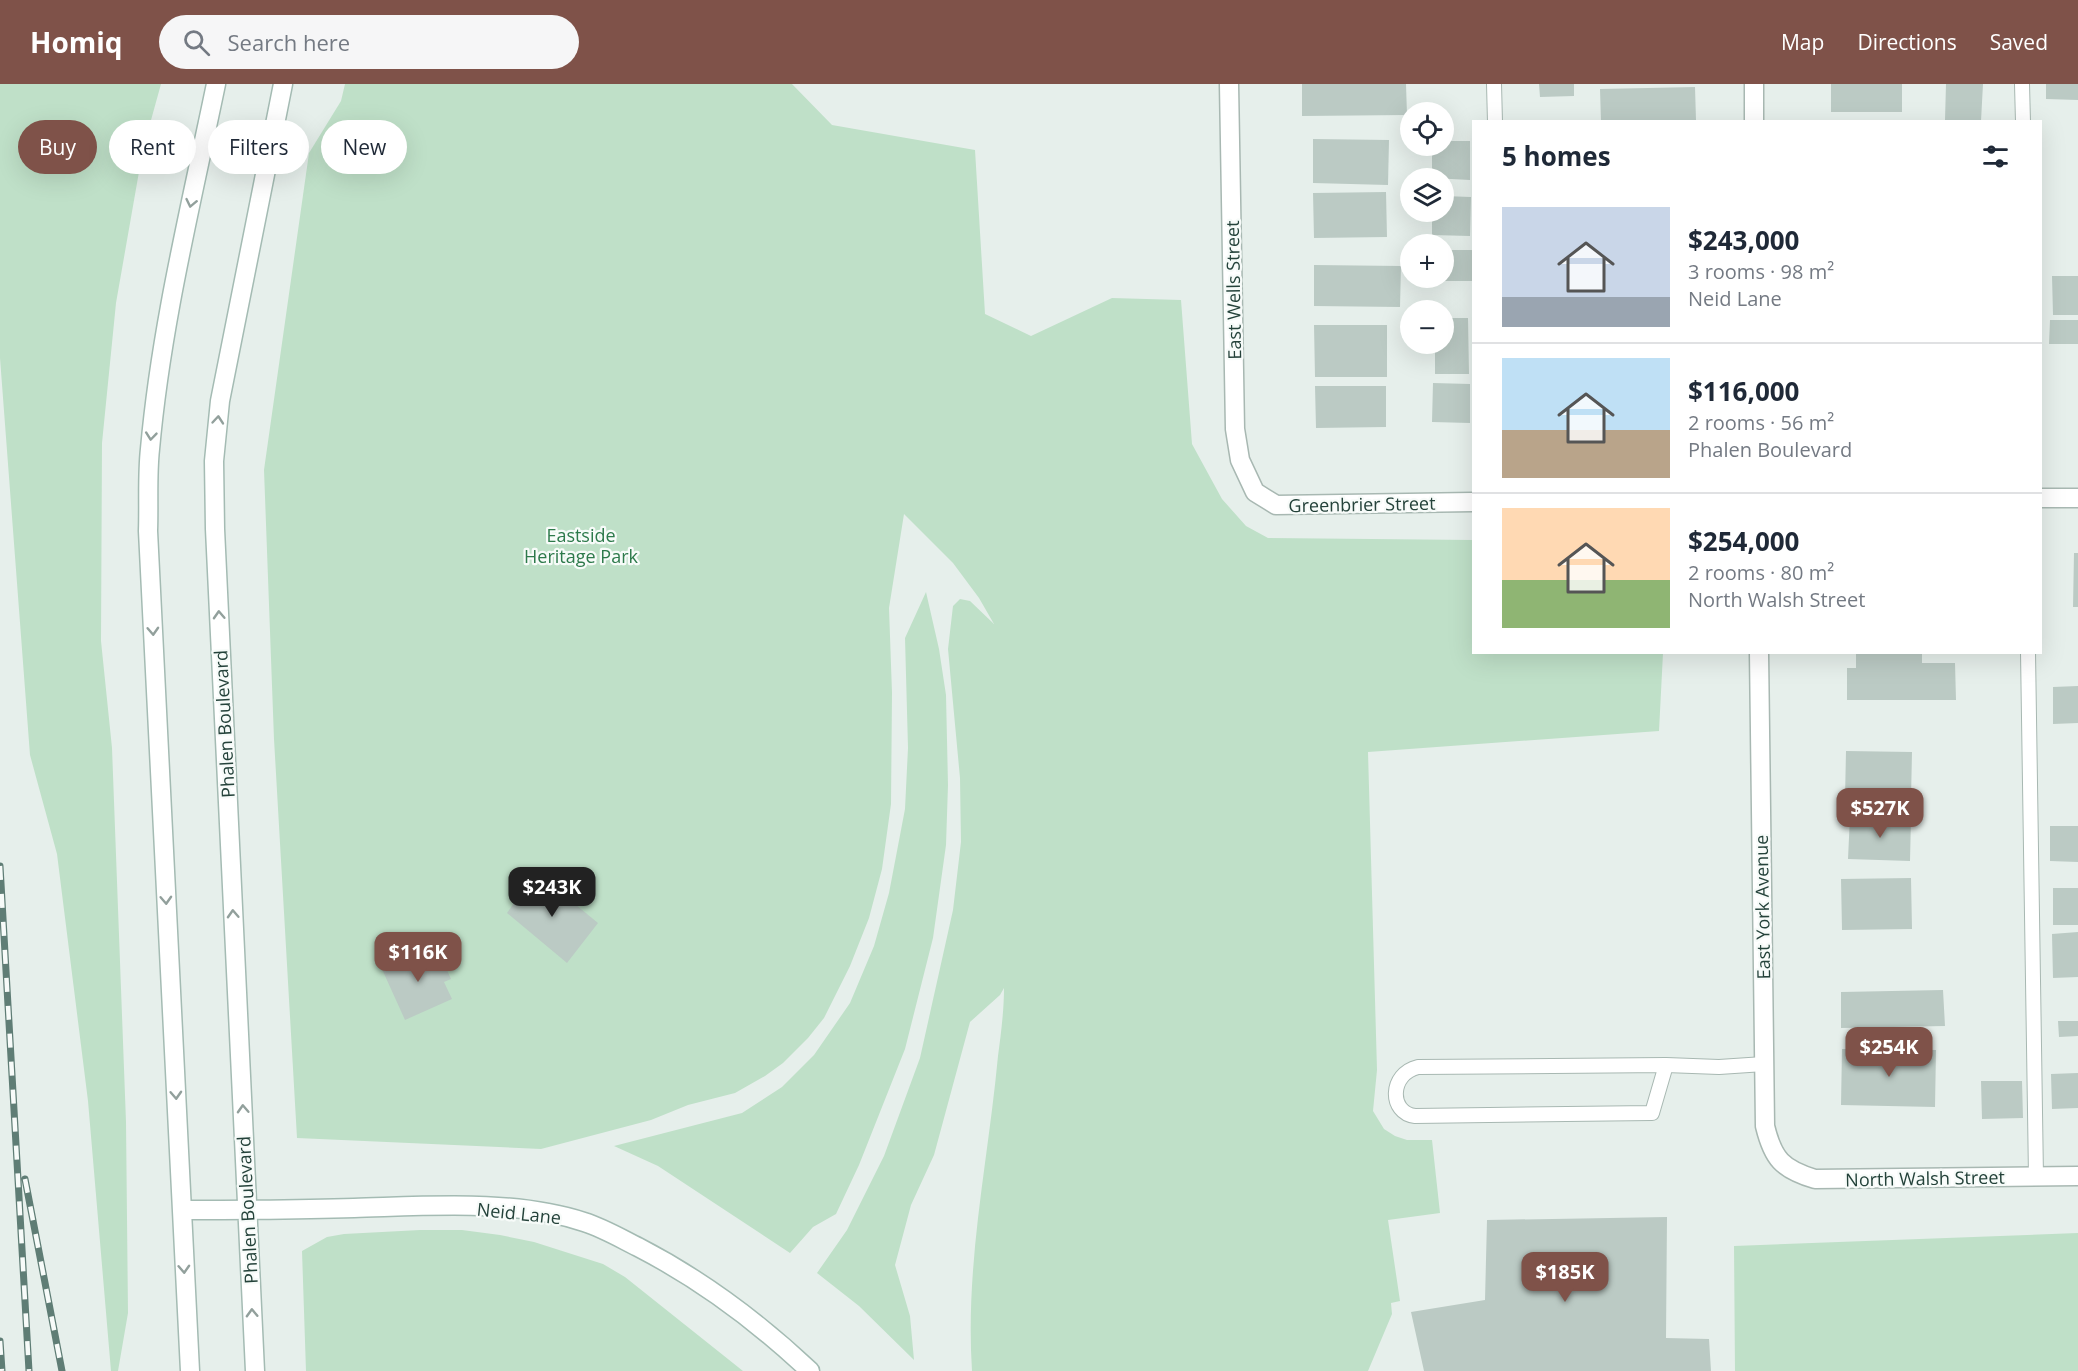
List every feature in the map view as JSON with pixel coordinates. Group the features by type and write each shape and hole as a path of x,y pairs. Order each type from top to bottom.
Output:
{"main road":[{"path":"190,1371 148,531 150,451 156,388 216,84"},
{"name":"Phalen Boulevard","path":"255,1371 215,529 214,461 225,371 283,84"},
{"name":"East Wells Street","path":"1230,84 1235,429 1240,460 1255,492"},
{"path":"1754,84 1754,120"},
{"name":"Greenbrier Street","path":"1255,492 1276,505 1472,502"},
{"path":"2042,498 2078,498"},
{"name":"East York Avenue","path":"1759,654 1765,1126 1770,1146 1778,1160"},
{"name":"North Walsh Street","path":"1778,1160 1799,1174 1815,1179 2078,1176"},
{"name":"Neid Lane","path":"182,1210 499,1207 555,1214 585,1222 609,1232 678,1268 735,1306 773,1336 810,1371"}],"lane":[{"path":"1494,84 1495,120"},
{"path":"2022,84 2023,120"},
{"path":"2028,654 2036,1177"},
{"path":"1666,1065 1652,1113 1415,1116 1407,1115 1400,1109 1396,1094 1401,1074 1408,1069 1418,1067 1666,1065 1719,1067 1764,1064"}],"green space":[{"path":"0,84 161,84 151,120 109,120 109,174 139,174 116,303 102,443 101,641 112,748 126,1122 128,1313 118,1371 111,1371 88,1101 57,854 30,755 0,358"},
{"name":"Eastside Heritage Park","path":"345,84 792,84 832,125 975,150 985,314 1031,336 1112,298 1181,300 1192,444 1222,499 1246,526 1268,538 1472,540 1472,654 1663,654 1659,731 1368,752 1377,1070 1373,1111 1384,1129 1395,1136 1407,1140 1432,1140 1440,1213 1388,1220 1400,1301 1391,1303 1392,1314 1368,1371 972,1371 972,1291 975,1252 994,1096 1004,988 1000,995 970,1022 934,1155 911,1205 895,1265 910,1316 914,1360 859,1306 817,1273 847,1230 884,1156 920,1058 953,910 961,842 960,778 948,649 953,606 960,599 970,601 994,624 979,598 953,563 904,514 889,608 892,693 891,804 882,869 869,918 850,966 824,1018 808,1038 783,1063 735,1093 688,1105 651,1120 541,1149 297,1138 274,739 264,470 306,174 309,174 309,153 321,134 321,174 407,174 407,120 329,120 341,101"},
{"path":"926,592 939,649 946,695 948,785 946,845 933,938 905,1049 859,1165 836,1214 813,1227 790,1253 658,1166 614,1146 742,1113 782,1087 814,1055 850,1003 874,946 889,893 905,809 908,748 905,638"},
{"path":"420,1230 462,1230 500,1235 534,1242 603,1264 625,1277 743,1371 306,1371 302,1251 327,1237"},
{"path":"2078,1233 2078,1371 1735,1371 1734,1246"}],"building":[{"path":"1302,84 1406,84 1407,102 1400,102 1400,115 1302,116"},
{"path":"1539,84 1574,84 1574,96 1540,97"},
{"path":"1831,84 1902,84 1902,112 1831,112"},
{"path":"1946,84 1983,84 1981,120 1945,120"},
{"path":"2046,84 2078,84 2078,100 2046,99"},
{"path":"1695,87 1696,120 1601,120 1600,89"},
{"path":"1313,139 1389,140 1388,185 1313,183"},
{"path":"1454,141 1470,141 1470,180 1454,179 1454,168 1432,168 1432,156 1454,156"},
{"path":"1386,192 1387,237 1314,238 1313,193"},
{"path":"1454,196 1471,197 1470,236 1432,234 1432,222 1454,222"},
{"path":"1454,250 1472,250 1472,281 1454,281"},
{"path":"1314,265 1400,266 1400,307 1314,306"},
{"path":"2052,276 2078,276 2078,315 2053,315"},
{"path":"1454,318 1468,318 1469,374 1435,374 1435,354 1454,354"},
{"path":"2050,320 2078,320 2078,344 2049,344"},
{"path":"1314,325 1387,325 1387,377 1315,377"},
{"path":"1433,383 1470,384 1470,423 1432,422"},
{"path":"1315,386 1386,386 1386,427 1316,428"},
{"path":"2074,553 2078,553 2078,607 2073,607"},
{"path":"1856,654 1922,654 1922,663 1955,663 1956,700 1847,700 1847,668 1856,668"},
{"path":"2078,686 2078,723 2053,724 2053,687"},
{"path":"1846,751 1912,752 1911,799 1845,798"},
{"path":"1850,816 1911,818 1910,861 1848,859"},
{"path":"2050,826 2078,826 2078,862 2050,861"},
{"path":"536,872 598,923 567,963 507,913"},
{"path":"1911,878 1912,929 1842,930 1841,879"},
{"path":"2053,888 2078,888 2078,925 2053,925"},
{"path":"2078,932 2078,977 2053,978 2052,934"},
{"path":"427,946 435,966 443,961 451,979 444,982 452,999 405,1020 381,967"},
{"path":"1943,990 1945,1026 1841,1028 1841,992"},
{"path":"2058,1021 2078,1021 2078,1036 2059,1037"},
{"path":"1842,1049 1936,1050 1935,1107 1841,1105"},
{"path":"2078,1073 2078,1108 2052,1109 2051,1074"},
{"path":"1981,1081 2022,1081 2023,1118 1982,1119"},
{"path":"1667,1217 1666,1338 1709,1339 1711,1371 1424,1371 1411,1312 1485,1300 1487,1220"}],"railway":[{"path":"0,866 29,1371"},
{"path":"25,1179 62,1371"},
{"path":"0,1341 2,1371"}]}
